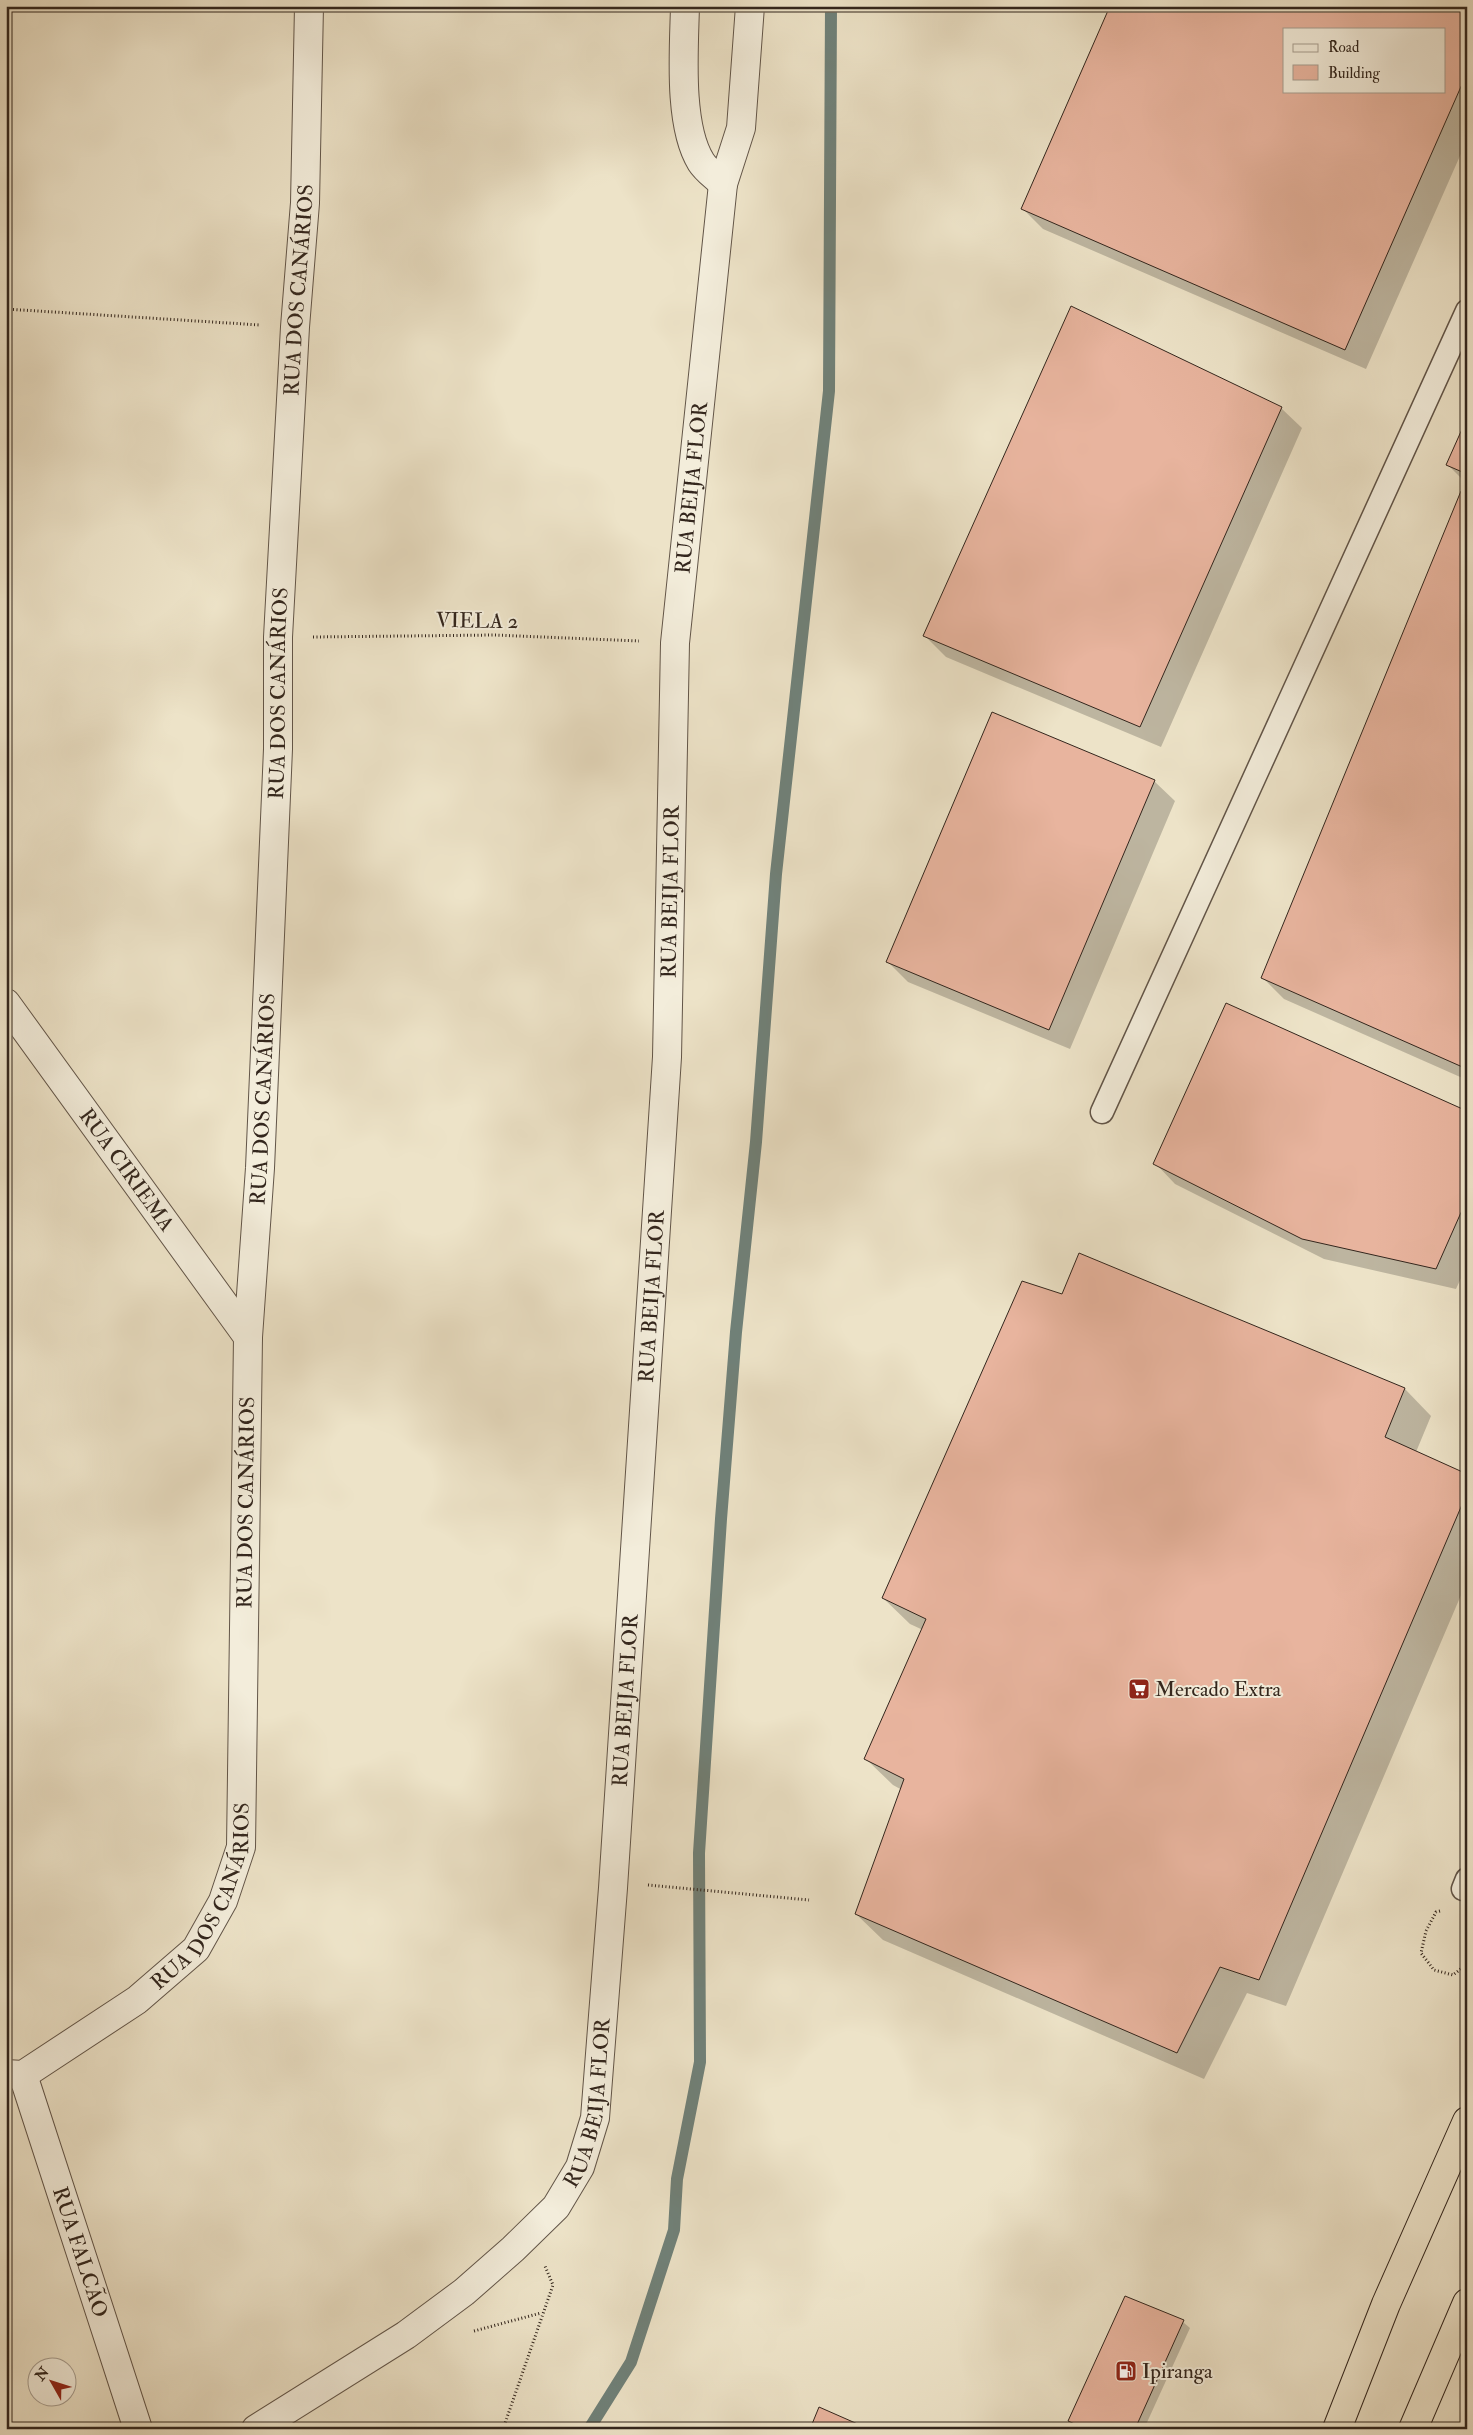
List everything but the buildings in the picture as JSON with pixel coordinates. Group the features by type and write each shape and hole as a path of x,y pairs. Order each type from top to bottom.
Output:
{"highway":[{"path":"1337,2429 1390,2296 1467,2121"},
{"path":"1413,2429 1467,2303"}],"street":[{"name":"RUA DOS CANÁRIOS","path":"15,2075 137,2000 196,1949 223,1901 241,1847 248,1336 261,1138 278,749 278,637 295,327 305,202 309,6"},
{"path":"685,6 684,74 686,112 691,141 701,163 723,184"},
{"name":"RUA BEIJA FLOR","path":"256,2429 406,2335 464,2292 513,2249 556,2207 580,2168 595,2118 614,1868 667,1057 675,643 723,184 741,128 750,6"},
{"name":"RUA CIRIEMA","path":"6,1003 248,1336"},
{"name":"RUA FALCÃO","path":"15,2075 138,2429"}],"lane":[{"path":"1102,1112 1467,311"}],"path":[{"path":"6,309 295,327"},
{"name":"VIELA 2","path":"278,637 494,635 675,643"},
{"path":"645,1885 809,1900"},
{"path":"1443,1911 1436,1912 1421,1953 1434,1970 1452,1975 1467,1964"},
{"path":"503,2429 541,2313"}],"waterway":[{"path":"589,2429 631,2362 674,2230 677,2179 700,2062 699,1853 721,1519 736,1332 756,1142 776,874 829,391 831,6"}],"place":[{"name":"Mercado Extra","path":"1139,1689"},
{"name":"Ipiranga","path":"1126,2371"}]}
